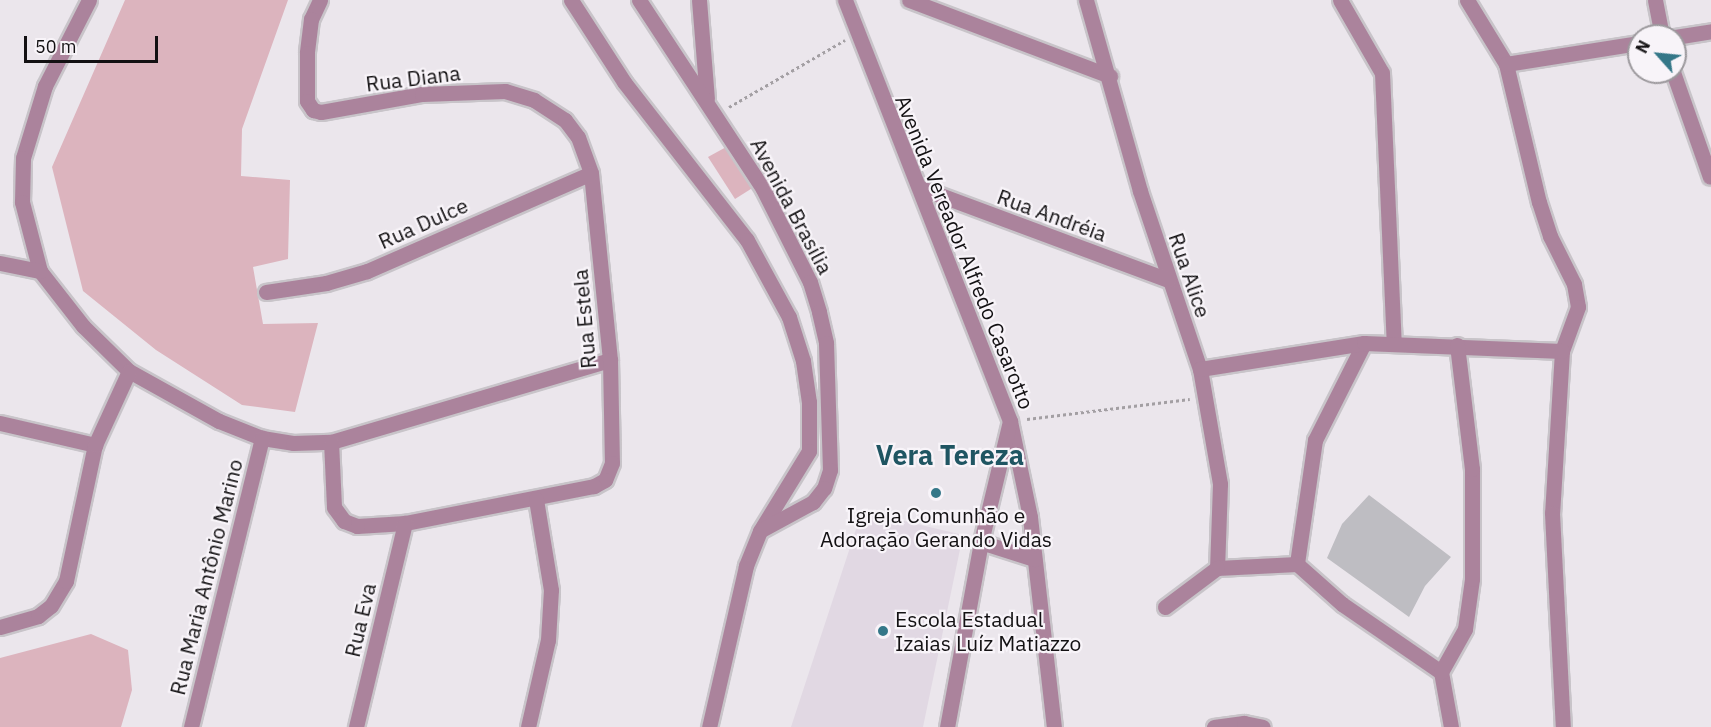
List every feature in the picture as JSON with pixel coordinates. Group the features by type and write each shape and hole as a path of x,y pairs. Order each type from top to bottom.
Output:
{"street":[{"path":"89,0 45,86 23,158 22,202 40,271 83,326 129,371 219,421 262,438 293,443 331,442 610,360"},
{"name":"Rua Diana","path":"320,0 311,19 307,53 307,101 313,110 321,112 422,94 505,91 534,100 565,120 578,136 591,173"},
{"path":"571,0 624,82 721,203 768,277 789,317 803,361 809,402 809,451 760,531 746,566 709,727"},
{"name":"Avenida Brasília","path":"639,0 717,114 764,189 810,282 826,343 831,447 824,488 813,502 760,531"},
{"path":"699,0 707,99"},
{"name":"Avenida Vereador Alfredo Casarotto","path":"844,0 855,34 921,188 1010,421 1034,559 1054,727"},
{"path":"909,0 1110,76"},
{"name":"Rua Alice","path":"1086,0 1168,280 1200,369 1202,397 1220,484 1217,568"},
{"path":"1340,0 1382,73 1394,343"},
{"path":"1467,0 1506,64 1539,202 1550,236 1574,284 1578,307 1562,351 1552,513 1563,727"},
{"path":"1655,0 1660,24"},
{"path":"1687,35 1711,31"},
{"path":"1506,64 1627,45"},
{"path":"1676,84 1710,177"},
{"name":"Rua Dulce","path":"266,292 326,284 367,271 591,173"},
{"name":"Rua Estela","path":"537,499 594,486 605,480 612,463 610,360 591,173"},
{"name":"Rua Andréia","path":"921,188 1168,280"},
{"path":"0,262 40,271"},
{"path":"1297,564 1315,440 1364,343"},
{"path":"1200,369 1364,343 1562,351"},
{"path":"1451,727 1441,672 1465,629 1472,579 1472,469 1457,345"},
{"path":"0,627 38,616 51,606 66,581 95,445 129,371"},
{"path":"947,727 981,542 1010,421"},
{"path":"0,423 95,445"},
{"name":"Rua Maria Antônio Marino","path":"190,727 262,438"},
{"path":"331,442 334,507 344,521 357,526 405,523 537,499 551,590 548,640 528,727"},
{"path":"809,451 831,447"},
{"name":"Rua Eva","path":"356,727 405,523"},
{"path":"981,542 1034,559"},
{"path":"1165,607 1217,568 1297,564 1342,604 1441,672"},
{"path":"1214,727 1244,723 1263,727"}],"path":[{"path":"717,114 855,34"},
{"path":"1010,421 1202,397"}],"shaded area":[{"path":"125,0 288,0 242,129 241,176 290,180 288,259 253,267 263,324 318,323 295,412 242,405 156,350 83,291 52,167"},
{"path":"728,146 754,187 735,199 708,157"},
{"name":"Escola Estadual Izaias Luíz Matiazzo","path":"862,511 963,535 923,727 791,727"},
{"path":"91,634 128,650 132,690 121,727 0,727 0,658"}],"building":[{"path":"1369,495 1451,557 1425,586 1409,617 1327,558 1342,524"}],"place":[{"name":"Igreja Comunhão e Adoração Gerando Vidas","path":"936,493"},
{"name":"Escola Estadual Izaias Luíz Matiazzo","path":"883,631"}],"district":[{"name":"Vera Tereza","path":"950,455"}]}
